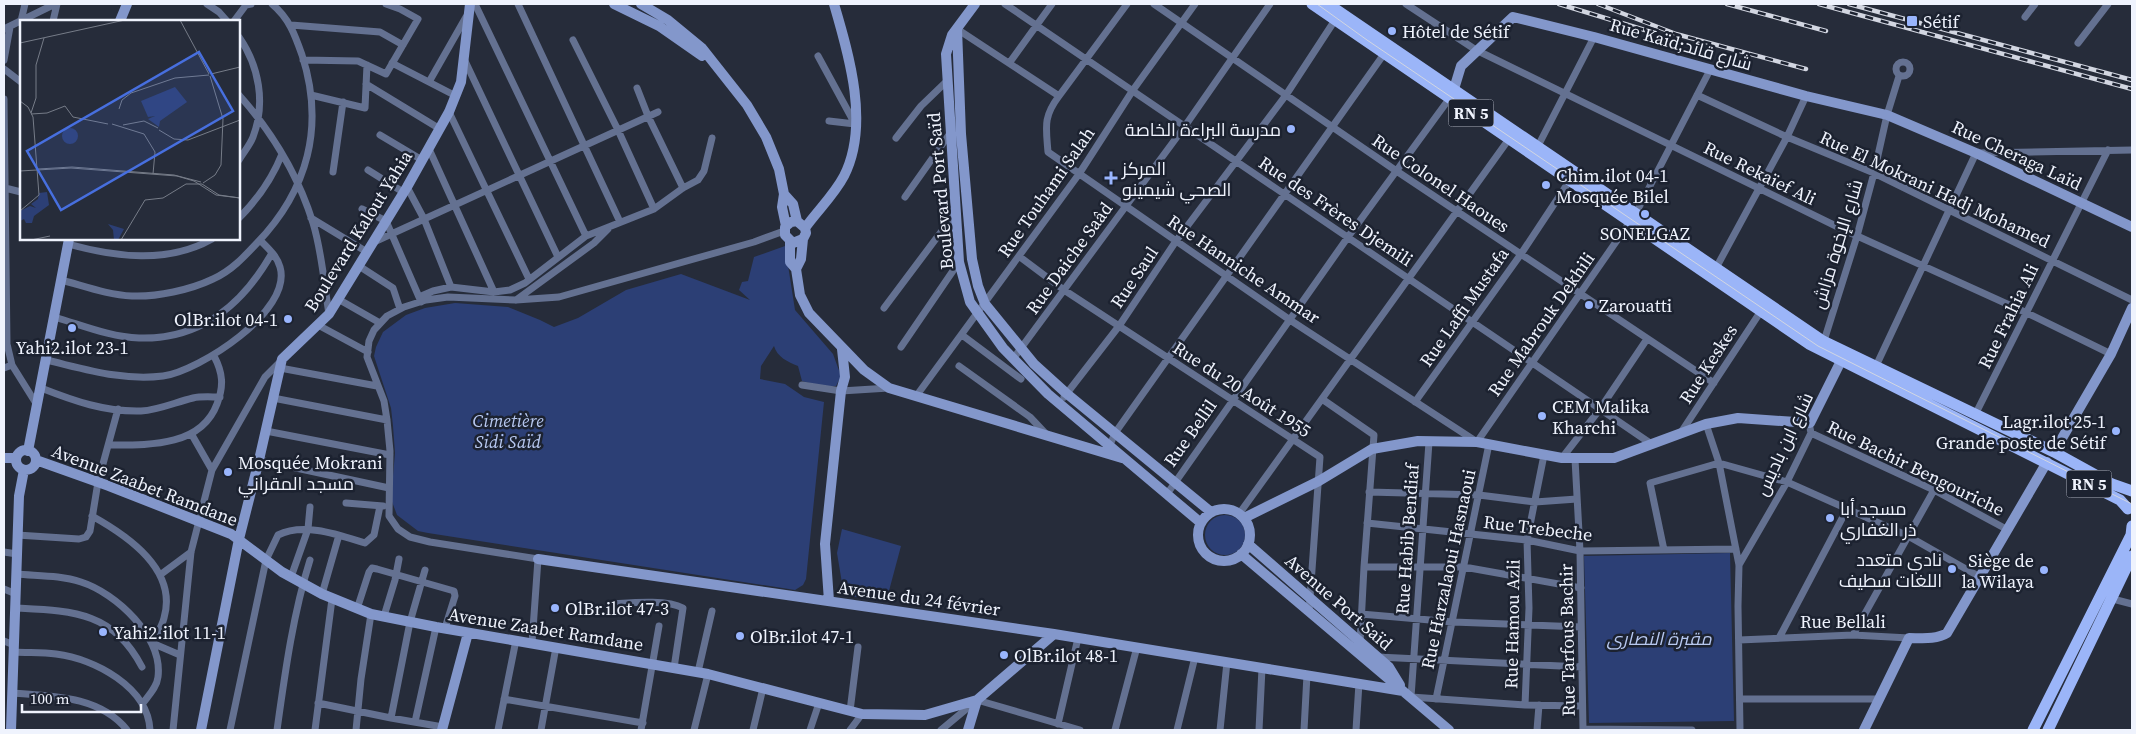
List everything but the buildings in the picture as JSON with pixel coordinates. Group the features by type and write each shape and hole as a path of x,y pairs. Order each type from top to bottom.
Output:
{"main road":[{"path":"120,20 127,4"},
{"path":"614,4 659,26 721,70"},
{"path":"641,4 687,34 702,48 747,105 766,137 779,169 784,194 782,207 787,239 797,243 803,239"},
{"path":"801,224 831,196 844,176 853,154 856,105 844,39 834,4"},
{"name":"Boulevard Port Saïd","path":"975,4 952,35 946,54 959,262 970,302 1013,359 1059,403 1201,523"},
{"name":"RN 5","path":"1312,4 1384,54 1538,146 1761,311 1823,346 1876,366 2054,452 2112,484 2132,491"},
{"name":"RN 5","path":"1328,4 1452,94 1509,139 1570,180 1716,268 1841,361 2120,500 2130,503"},
{"name":"Boulevard Kalout Yahia","path":"281,364 329,314 440,129 461,82 472,7"},
{"name":"Rue Kaïd;شارع قائد","path":"1476,50 1513,17 1594,37 1806,96 1887,115"},
{"path":"957,29 960,116 972,259 984,304 1034,364 1066,393 1212,512"},
{"path":"1452,94 1461,66 1476,50"},
{"name":"Rue Cheraga Laïd","path":"1887,115 1976,153 2132,227"},
{"path":"784,194 794,204 806,232 803,239 801,259 796,269"},
{"path":"785,228 791,222 801,224"},
{"path":"28,450 69,241"},
{"path":"790,241 790,262 796,269 799,290 809,313 864,370 890,388 1126,459"},
{"path":"2054,452 2110,354 2132,308"},
{"path":"829,601 825,544 841,392 845,377 842,349"},
{"name":"شارع ابن باديس","path":"1810,428 1841,361"},
{"path":"201,730 239,539 281,364"},
{"path":"1241,516 1319,481 1372,449 1418,442 1477,442 1562,458 1614,458 1706,424 1738,418 1810,428"},
{"path":"4,458 16,458 22,452 28,450"},
{"path":"24,470 33,468 36,460 34,454 28,450"},
{"path":"16,458 17,464 24,470"},
{"name":"Avenue Zaabet Ramdane","path":"36,460 98,482 239,539 266,560 303,584 332,599 371,614 468,633 703,673 862,714 925,715 977,700 1054,634"},
{"path":"1980,576 2047,462"},
{"path":"11,730 8,707 12,693 18,496 24,470"},
{"path":"2130,503 2132,521"},
{"path":"1225,509 1241,516 1249,531 1248,544 1241,554 1229,560 1215,559 1209,556 1200,545 1198,538 1201,523 1212,512 1225,509"},
{"path":"2048,730 2106,596 2131,534 2132,526"},
{"name":"Avenue Port Saïd","path":"1248,544 1389,667 1407,694"},
{"name":"Avenue Port Saïd","path":"1241,554 1449,730"},
{"path":"2033,730 2106,596 2132,556"},
{"name":"Avenue du 24 février","path":"538,559 1054,634 1359,683 1407,694"},
{"name":"Rue Bellali","path":"1909,638 1942,636 1946,633 1980,576"},
{"path":"443,728 468,633"},
{"path":"1864,730 1909,638"},
{"path":"968,730 977,700"}],"street":[{"path":"21,20 25,4"},
{"path":"23,20 56,4"},
{"path":"53,20 56,4"},
{"path":"207,4 219,12 226,20"},
{"path":"235,20 246,5 250,4"},
{"path":"61,280 131,296 172,291 214,279 236,265 279,218 298,185 308,159 311,136 311,95 303,60 291,25 272,4"},
{"path":"303,60 358,61 386,74 418,19 386,4"},
{"path":"518,4 584,146 616,224"},
{"name":"Rue des Frères Djemili","path":"1005,4 1650,444"},
{"path":"1010,62 1052,4"},
{"path":"957,29 1010,62 1059,96 1127,4"},
{"name":"Rue Colonel Haoues","path":"1154,4 1395,170 1714,383"},
{"name":"Rue Touhami Salah","path":"917,395 1020,257 1079,174 1132,90 1195,4"},
{"name":"Rue Daiche Saâd","path":"1013,359 1185,126 1270,4"},
{"name":"Rue Rekaïef Ali","path":"1406,4 1476,50 1857,236 2027,313 2110,354"},
{"path":"2024,16 2035,4"},
{"path":"2078,43 2108,4"},
{"path":"429,82 472,7"},
{"path":"472,7 552,160 586,236"},
{"name":"Rue Saul","path":"1059,403 1118,326 1176,241 1286,95 1335,20"},
{"path":"4,60 7,28 20,22"},
{"path":"291,25 380,32 403,45"},
{"path":"1538,146 1594,37"},
{"path":"240,38 250,52 258,76 260,96 253,138 240,158"},
{"path":"573,40 618,130 654,209"},
{"path":"1110,445 1115,433 1384,54"},
{"path":"818,56 855,124"},
{"path":"465,61 558,258"},
{"path":"392,63 456,96"},
{"path":"311,95 365,108 368,65"},
{"path":"4,69 20,81"},
{"name":"Rue Mabrouk Dekhili","path":"1477,442 1633,218 1710,70"},
{"name":"شارع الإخوة مزاش","path":"1823,346 1857,236 1887,115 1899,76"},
{"path":"896,138 921,106 948,80"},
{"path":"366,84 440,129"},
{"path":"637,88 648,116 683,188"},
{"name":"Rue Bellil","path":"1167,494 1232,399 1395,170 1452,94"},
{"name":"Rue El Mokrani Hadj Mohamed","path":"1697,95 1787,137 1874,173 2132,300"},
{"path":"240,96 258,117 282,154 298,185 311,218 322,267 329,314"},
{"name":"Rue Hanniche Ammar","path":"1059,96 1050,108 1046,124 1048,152 1290,320 1477,442"},
{"path":"1716,268 1787,137 1806,96"},
{"path":"4,99 7,344 12,365 38,406"},
{"path":"333,172 342,102"},
{"path":"449,112 529,279"},
{"path":"373,243 658,112"},
{"path":"905,197 951,132 960,116"},
{"path":"829,120 855,124"},
{"path":"380,135 422,160"},
{"path":"318,325 368,352 368,341 374,330 387,316 433,291 451,287 494,292 510,290 529,279 586,236 654,209 683,188 698,180 704,171 712,138"},
{"path":"1241,516 1292,440 1509,139"},
{"path":"429,149 494,292"},
{"name":"Rue Frahia Ali","path":"1975,415 2108,150"},
{"path":"1876,366 1976,153 2132,150"},
{"path":"240,217 258,198 273,177 282,154"},
{"path":"368,170 405,189 424,219 451,287"},
{"name":"Rue Laffi Mustafa","path":"1416,402 1521,254 1570,180"},
{"path":"5,188 20,192"},
{"path":"362,209 386,221 420,299"},
{"path":"884,308 956,212"},
{"path":"311,218 367,252"},
{"path":"516,300 594,243 616,224"},
{"path":"420,299 448,297 516,300 559,297 754,242 785,228"},
{"path":"69,241 111,254 138,257 180,252 210,240"},
{"path":"46,360 108,375 134,378 164,376 187,369 214,356 254,325 272,302 280,285 281,268 272,253 260,240"},
{"path":"54,317 98,331 139,338 158,338 194,329 212,321 229,308 258,277 272,253"},
{"name":"Rue du 20 Août 1955","path":"1020,257 1064,290 1320,457 1309,612"},
{"path":"901,347 959,262"},
{"path":"359,266 393,288 400,309"},
{"path":"338,299 380,323"},
{"name":"Rue Keskes","path":"1680,434 1761,311"},
{"path":"962,335 1021,379"},
{"path":"1562,458 1600,409 1647,339"},
{"name":"Avenue du 24 février","path":"368,352 367,357 384,401 390,455 389,516 398,529 410,537 430,542 538,559"},
{"path":"109,444 145,444 170,441 192,435 213,414 220,397 222,389 221,369 214,356"},
{"path":"173,730 191,552 198,521 212,470 265,377 281,364 377,386"},
{"path":"4,368 12,365"},
{"path":"959,366 1030,417 1046,435"},
{"path":"802,385 841,392 890,388"},
{"path":"41,388 98,408 142,411 194,398 220,397"},
{"path":"273,398 387,420"},
{"path":"1322,399 1374,435 1358,653"},
{"path":"17,535 79,539 86,537 90,531 98,482 118,409"},
{"path":"1706,424 1719,462 1739,565 1740,730"},
{"name":"شارع ابن باديس","path":"1739,565 1787,482 1810,428"},
{"name":"Rue Bachir Bengouriche","path":"1810,428 1934,490 2008,530"},
{"path":"266,431 390,455"},
{"path":"192,435 212,470"},
{"name":"Rue Habib Bendiaf","path":"1407,694 1414,658 1418,618 1429,442"},
{"name":"Rue Harzalaoui Hasnaoui","path":"1436,699 1488,444"},
{"name":"Rue Hamou Azli","path":"1526,705 1528,625 1527,540 1544,455"},
{"name":"Rue Tarfous Bachir","path":"1575,459 1580,551 1583,730"},
{"path":"259,460 389,488"},
{"path":"1664,550 1650,483 1719,462 1787,482 1908,536 1980,576"},
{"path":"1853,635 1934,490"},
{"path":"1369,492 1478,495 1535,502 1577,499"},
{"path":"346,503 390,507"},
{"path":"230,730 266,560 278,535 308,529 339,535 365,543 374,535 380,506"},
{"path":"291,577 308,529 310,507"},
{"path":"1779,638 1847,509"},
{"path":"92,516 130,539 160,575 166,594 164,618 152,643"},
{"name":"Rue Trebeche","path":"1367,523 1527,540 1580,551 1736,549"},
{"path":"322,594 339,535"},
{"path":"4,552 17,554"},
{"path":"160,575 191,552"},
{"path":"384,616 399,559"},
{"path":"532,643 538,559"},
{"path":"277,730 303,584 310,560"},
{"path":"1364,567 1464,567 1581,588"},
{"path":"357,609 372,568 454,591 455,596 441,628 415,722"},
{"path":"391,718 410,622 425,570"},
{"path":"16,574 63,578 88,585 117,603 137,620 152,643 158,658 158,677 153,690 143,703"},
{"path":"4,589 16,594"},
{"path":"2106,596 2132,604"},
{"path":"315,730 332,599"},
{"path":"611,604 669,604 683,608 674,668"},
{"path":"15,608 67,611 92,618 116,632 133,650 142,667"},
{"path":"694,730 712,611"},
{"path":"356,730 371,614"},
{"path":"1362,614 1453,622 1581,627"},
{"path":"504,699 642,726 659,626"},
{"name":"Rue Bellali","path":"1739,640 1853,635 1909,638"},
{"path":"1058,724 1078,638"},
{"path":"4,640 14,648 56,654 88,663 123,682 143,703 150,721 150,730"},
{"path":"498,730 516,640"},
{"path":"152,643 180,655"},
{"path":"541,730 556,647"},
{"path":"850,711 858,647"},
{"path":"1115,730 1137,647"},
{"path":"1178,730 1195,657"},
{"path":"1378,657 1582,667"},
{"path":"1220,730 1227,662"},
{"path":"1259,730 1262,668"},
{"path":"1304,730 1307,675"},
{"path":"1356,730 1359,683"},
{"path":"753,730 763,688"},
{"path":"12,693 78,700 102,709 120,722 127,730"},
{"path":"1407,694 1436,699 1526,705 1582,706"},
{"path":"1740,700 1879,699"},
{"path":"941,730 977,700 1077,730"},
{"path":"318,703 443,728"},
{"path":"810,730 819,703"},
{"path":"1537,730 1539,705"},
{"path":"850,730 862,714"},
{"path":"1583,730 1692,730"}],"green space":[{"name":"Cimetière Sidi Saïd","path":"785,246 795,310 833,354 841,376 836,386 820,386 802,381 798,366 780,356 774,346 761,366 760,379 785,384 804,397 824,402 806,579 803,585 795,590 428,533 418,531 397,515 391,499 395,453 391,408 374,356 383,332 406,315 425,308 455,303 508,307 554,327 578,318 626,290 681,274 750,300 739,290 742,282 748,281 754,257"},
{"path":"1225,515 1236,518 1242,524 1245,535 1242,546 1236,552 1225,555 1214,552 1208,546 1205,535 1208,524 1214,518"},
{"path":"842,529 901,546 886,602 844,595 837,553"},
{"name":"مقبرة النصارى","path":"1730,553 1734,721 1589,723 1584,556"}],"tram line":[{"path":"1317,4 1367,40 1818,346 2132,504"}],"railway":[{"path":"1559,4 1648,31"},
{"path":"1598,4 1676,34 1806,69"},
{"path":"1727,4 1826,31"},
{"path":"1819,4 2132,89"},
{"path":"1849,4 2132,80"}],"place":[{"name":"Sétif","path":"1912,21"},
{"name":"Hôtel de Sétif","path":"1392,31"},
{"name":"مدرسة البراءة الخاصة","path":"1291,129"},
{"name":"المركز الصحي شيمينو","path":"1111,178"},
{"name":"Chim.ilot 04-1 Mosquée Bilel","path":"1546,185"},
{"name":"SONELGAZ","path":"1645,214"},
{"name":"Zarouatti","path":"1589,305"},
{"name":"OlBr.ilot 04-1","path":"288,319"},
{"name":"Yahi2.ilot 23-1","path":"72,328"},
{"name":"CEM Malika Kharchi","path":"1542,416"},
{"name":"Lagr.ilot 25-1 Grande poste de Sétif","path":"2116,431"},
{"name":"Mosquée Mokrani مسجد المقراني","path":"228,472"},
{"name":"مسجد أبا ذر الغفاري","path":"1830,518"},
{"name":"نادي متعدد اللغات سطيف","path":"1952,569"},
{"name":"Siège de la Wilaya","path":"2044,570"},
{"name":"OlBr.ilot 47-3","path":"555,608"},
{"name":"Yahi2.ilot 11-1","path":"103,632"},
{"name":"OlBr.ilot 47-1","path":"740,636"},
{"name":"OlBr.ilot 48-1","path":"1004,655"}]}
